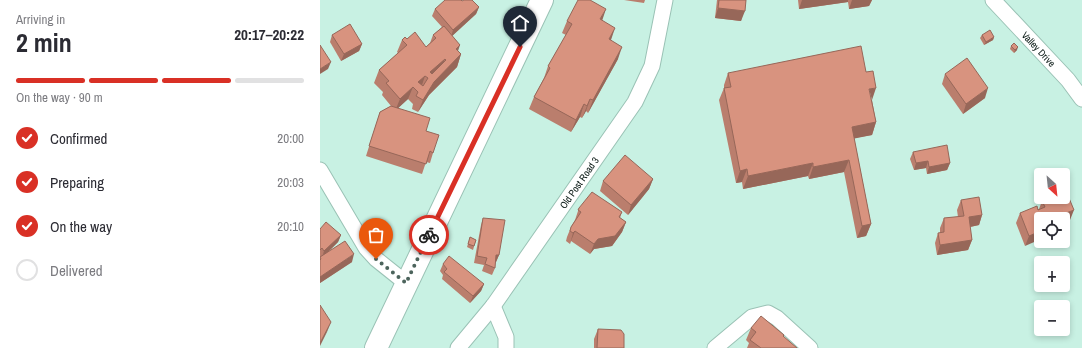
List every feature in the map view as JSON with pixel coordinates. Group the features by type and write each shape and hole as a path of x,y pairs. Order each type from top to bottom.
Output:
{"main road":[{"path":"376,348 542,0"}],"street":[{"name":"Old Post Road 3","path":"458,348 493,306 635,102 652,66 665,0"},
{"name":"Valley Drive","path":"993,0 1068,80 1082,99"},
{"path":"320,170 366,248 376,259 406,283"},
{"path":"493,306 506,337 506,348"},
{"path":"715,348 752,317 768,312 810,348"}],"building":[{"path":"445,0 472,0 479,7 453,30 435,9"},
{"path":"578,0 590,0 606,9 600,19 615,28 609,39 622,47 593,100 590,99 587,106 584,104 576,120 534,97 550,68 548,66 572,24 567,21"},
{"path":"719,0 746,0 745,11 718,8"},
{"path":"350,24 362,44 344,54 332,35"},
{"path":"444,26 460,45 456,49 461,54 434,82 423,100 416,96 418,92 413,87 400,99 386,83 389,81 379,70 407,45 402,40 405,37 407,39 415,32 426,47 436,38 433,35","holes":["445,59 446,60 432,74 430,72","425,76 428,78 423,86 418,82"]},
{"path":"990,30 994,37 986,42 982,35"},
{"path":"1014,43 1018,47 1015,50 1011,46"},
{"path":"320,45 331,62 320,69"},
{"path":"861,46 866,72 873,71 876,88 869,89 876,122 852,127 871,224 862,226 849,160 813,167 813,163 748,176 747,169 740,171 724,88 731,87 728,73"},
{"path":"967,58 988,88 966,104 945,74"},
{"path":"391,106 430,118 426,131 439,135 433,153 430,151 426,164 369,146 380,112"},
{"path":"947,145 950,163 929,167 928,161 916,163 913,152"},
{"path":"625,155 653,179 631,205 603,181"},
{"path":"592,192 622,212 619,217 626,222 615,236 598,239 594,244 575,231 573,233 570,231 581,212 578,210 579,208"},
{"path":"979,197 982,215 969,217 972,240 940,245 938,233 944,232 944,218 964,216 961,200"},
{"path":"1070,200 1074,210 1069,212 1034,212 1034,234 1029,236 1020,213 1037,206 1038,210 1045,207 1044,204 1070,204"},
{"path":"483,218 505,220 499,255 496,255 495,268 485,264 487,258 477,256"},
{"path":"326,222 341,235 324,251 322,248 320,250 320,229"},
{"path":"470,237 476,240 474,246 468,244"},
{"path":"345,241 354,254 320,277 320,257"},
{"path":"449,256 484,284 473,296 444,272 447,269 443,264"},
{"path":"320,305 331,322 320,343"},
{"path":"761,316 797,348 761,348 750,340 756,332 751,328"},
{"path":"598,329 621,330 624,334 624,348 597,348"}],"way so far":[{"path":"376,259 406,283 429,235"}],"route":[{"path":"429,235 520,47"}]}
